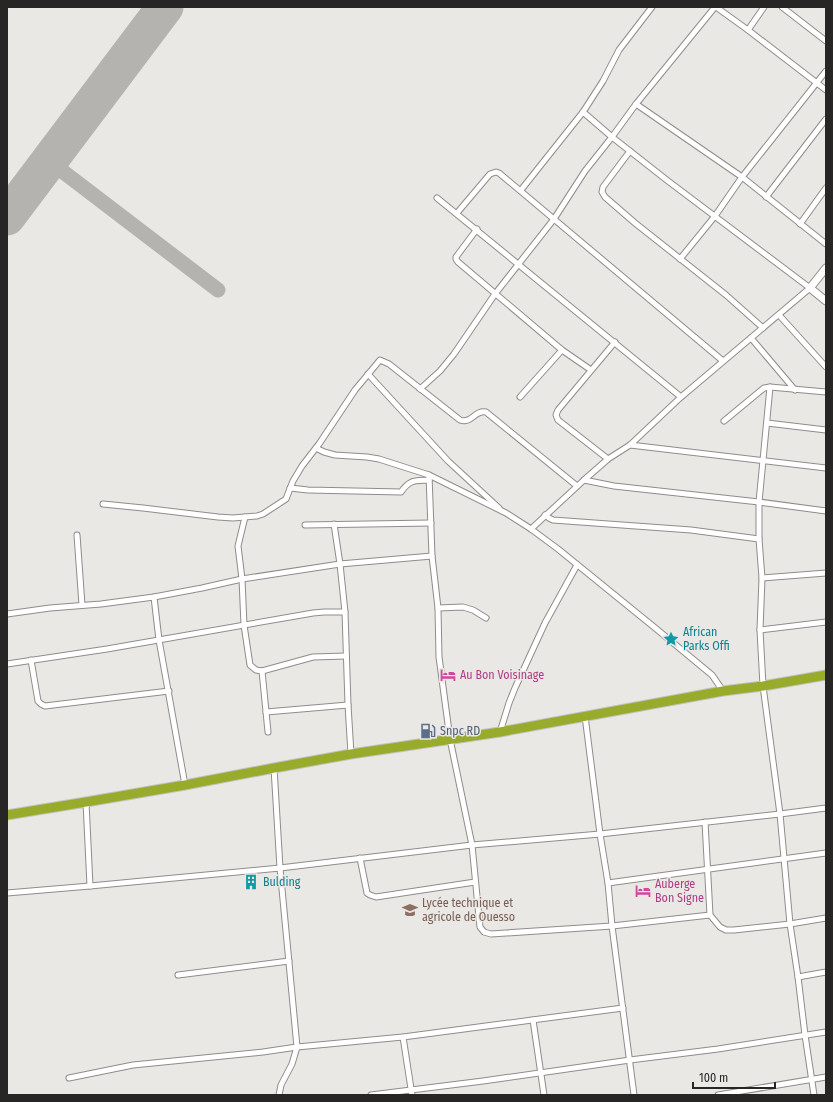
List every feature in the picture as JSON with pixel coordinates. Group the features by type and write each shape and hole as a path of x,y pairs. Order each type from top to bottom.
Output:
{"highway":[{"path":"7,814 185,785 351,754 500,732 723,691 826,675"}],"street":[{"path":"521,190 583,112 603,81 619,50 652,7"},
{"path":"420,389 445,365 496,294 554,219 579,179 636,104 716,7 826,90"},
{"path":"748,30 764,7"},
{"path":"782,7 826,41"},
{"path":"680,259 715,216 742,177 826,71"},
{"path":"636,104 742,177 826,244"},
{"path":"583,112 612,137 826,301"},
{"path":"766,196 826,118"},
{"path":"630,151 603,187 602,192 605,197 635,223 726,295 763,328"},
{"path":"456,213 490,174 493,172 499,173 724,361"},
{"path":"800,224 826,188"},
{"path":"437,198 477,229 681,397"},
{"path":"477,229 456,257 458,262 562,350 591,370"},
{"path":"531,529 608,459 630,445 681,397 810,288 826,268"},
{"path":"779,315 826,367"},
{"path":"751,338 795,390"},
{"path":"608,459 558,420 556,415 558,410 615,342"},
{"path":"520,396 562,350"},
{"path":"103,504 202,516 233,518 258,516 286,499 293,480 302,466 355,390 379,360 389,364 464,422 468,421 478,413 483,411 486,412 577,486"},
{"path":"368,374 448,461 506,514"},
{"path":"770,387 759,502 759,539 762,578 760,630 763,686 780,814 790,924 814,1095"},
{"path":"724,421 764,388 770,387 826,392"},
{"path":"767,424 826,430"},
{"path":"630,445 826,468"},
{"path":"316,448 335,455 379,459 429,478 506,514 531,529 710,673 723,691"},
{"path":"290,488 308,490 401,492 411,482 429,478"},
{"path":"429,478 432,556 438,608 440,657 450,739 472,845 480,927 484,932 491,934 612,926 710,915"},
{"path":"584,480 614,486 759,502 826,512"},
{"path":"545,515 554,520 691,530 759,539"},
{"path":"245,517 238,546 242,579 244,625 250,665 256,670 262,671 313,657 346,656"},
{"path":"304,525 431,523"},
{"path":"334,524 345,612 351,754"},
{"path":"77,535 82,605"},
{"path":"7,614 154,597 242,579 340,564 432,556"},
{"path":"500,732 515,688 546,623 577,565"},
{"path":"762,578 826,573"},
{"path":"154,597 159,640 185,785"},
{"path":"438,608 463,607 473,610 486,618"},
{"path":"7,664 107,649 319,612 345,612"},
{"path":"760,630 826,622"},
{"path":"31,660 38,701 45,706 169,691"},
{"path":"262,671 268,732"},
{"path":"266,712 348,705"},
{"path":"585,716 600,834 608,883 612,926 634,1095"},
{"path":"274,768 280,868 297,1047 292,1064 281,1085 279,1095"},
{"path":"86,802 90,886"},
{"path":"7,893 280,868 472,845 600,834 826,808"},
{"path":"704,822 710,915 720,926 726,930 734,930 790,924 826,918"},
{"path":"608,883 826,853"},
{"path":"360,858 367,893 376,897 475,882"},
{"path":"178,975 289,961"},
{"path":"798,977 826,972"},
{"path":"69,1078 133,1065 403,1037 623,1008"},
{"path":"533,1020 542,1073 544,1095"},
{"path":"371,1095 411,1093 826,1032"},
{"path":"403,1037 411,1093"},
{"path":"718,1095 826,1077"}],"taxiway":[{"path":"49,161 218,290"}],"runway":[{"path":"7,217 165,7"}],"place":[{"name":"African Parks Offi","path":"671,639"},
{"name":"Au Bon Voisinage","path":"448,675"},
{"name":"Snpc RD","path":"428,731"},
{"name":"Bulding","path":"251,882"},
{"name":"Auberge Bon Signe","path":"643,891"},
{"name":"Lycée technique et agricole de Ouesso","path":"410,910"}]}
